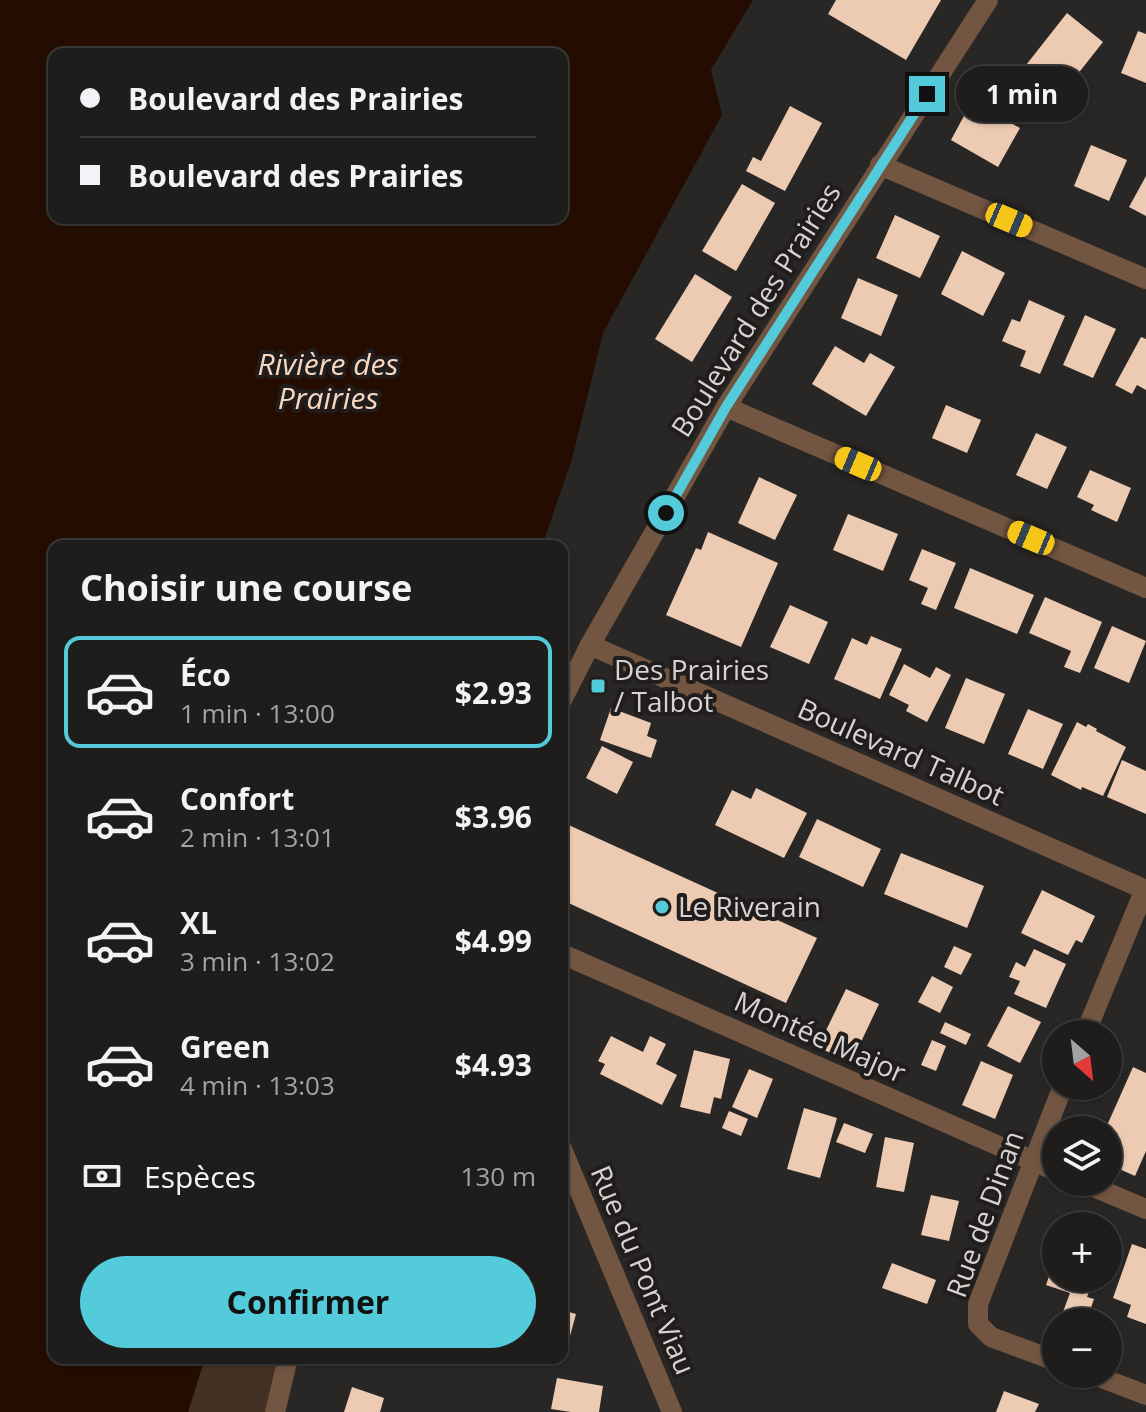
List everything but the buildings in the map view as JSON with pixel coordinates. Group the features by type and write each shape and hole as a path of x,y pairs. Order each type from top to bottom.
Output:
{"street":[{"name":"Boulevard des Prairies","path":"568,688 726,407 988,0"},
{"path":"880,165 1146,279"},
{"path":"726,407 1146,588"},
{"name":"Boulevard Talbot","path":"590,645 1146,890"},
{"path":"1091,1020 1146,890"},
{"name":"Montée Major","path":"568,957 1042,1165"},
{"name":"Rue de Dinan","path":"1042,1356 991,1337 978,1324 978,1304 1057,1100"},
{"name":"Rue du Pont Viau","path":"568,1163 672,1412"},
{"path":"1115,1196 1146,1209"},
{"path":"275,1412 287,1364"},
{"path":"1122,1386 1146,1395"}],"shaded area":[{"path":"203,1364 287,1364 275,1412 188,1412"}],"water":[{"name":"Rivière des Prairies","path":"0,0 753,0 711,70 722,115 603,333 572,459 544,540 48,540 48,1364 203,1364 188,1412 0,1412"}],"place":[{"name":"Des Prairies / Talbot","path":"598,686"},
{"name":"Le Riverain","path":"662,907"}],"route":[{"path":"666,513 726,407 927,94"}]}
